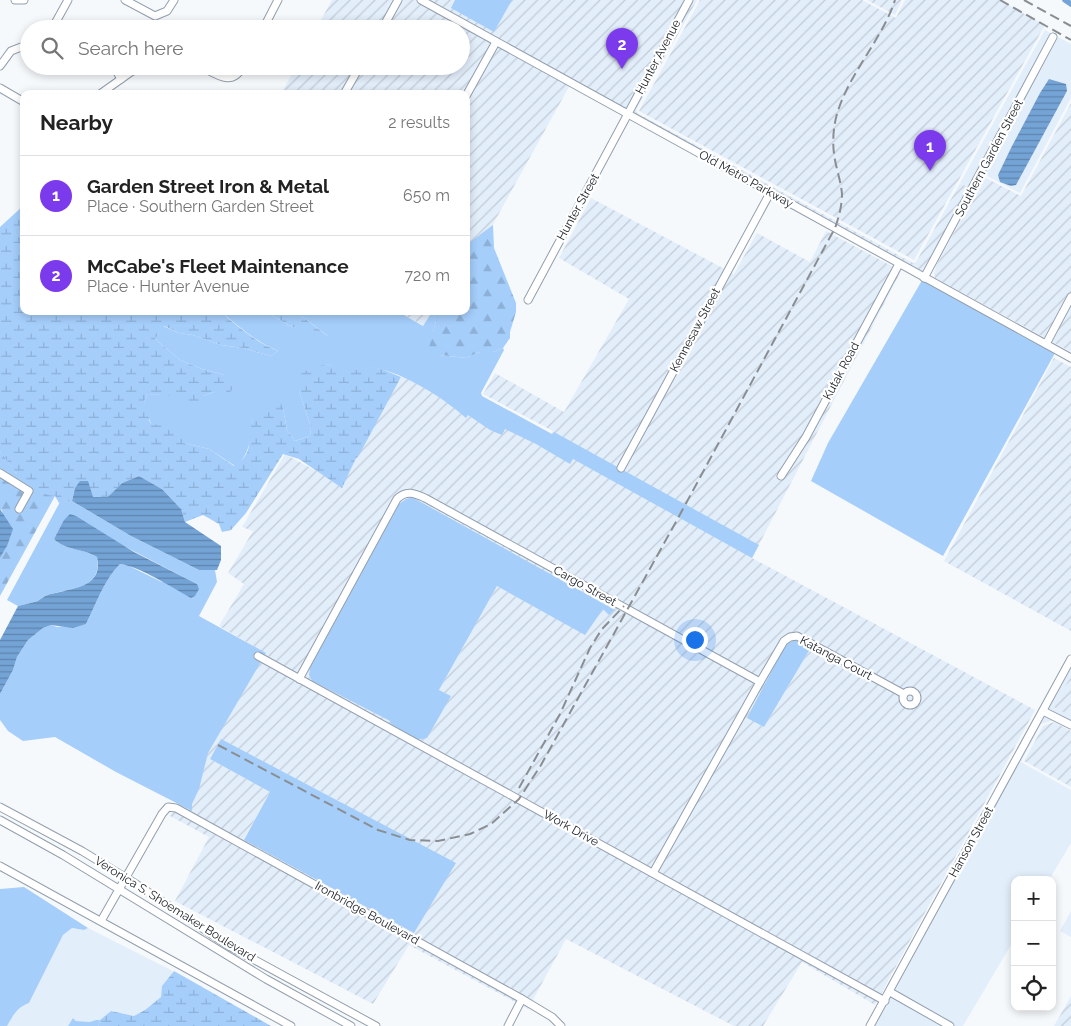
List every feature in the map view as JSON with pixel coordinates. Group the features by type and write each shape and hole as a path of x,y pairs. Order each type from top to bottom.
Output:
{"street":[{"path":"15,0 24,0"},
{"path":"57,20 68,0"},
{"path":"125,0 155,16 167,11 174,0"},
{"path":"268,20 278,0"},
{"path":"387,20 398,0"},
{"name":"Old Metro Parkway","path":"421,0 457,20"},
{"name":"Hunter Avenue","path":"629,114 689,0"},
{"name":"Old Metro Parkway","path":"470,27 1071,358"},
{"name":"Southern Garden Street","path":"924,278 1053,37"},
{"path":"469,90 496,42"},
{"path":"0,66 11,51 20,48"},
{"path":"119,75 121,79"},
{"path":"106,90 128,75"},
{"path":"217,75 229,78 237,75"},
{"path":"346,90 355,75"},
{"path":"0,88 20,100"},
{"name":"Hunter Street","path":"528,300 629,114"},
{"name":"Kennesaw Street","path":"621,468 770,192"},
{"name":"Kutak Road","path":"781,476 806,437 899,264"},
{"path":"1046,344 1071,297"},
{"path":"0,473 28,491 19,509"},
{"name":"Cargo Street","path":"299,679 397,500 401,495 408,493 425,498 760,682"},
{"name":"Katanga Court","path":"760,682 784,641 790,637 797,636 904,694"},
{"name":"Work Drive","path":"258,656 885,1000"},
{"name":"Hanson Street","path":"870,1026 1071,659"},
{"path":"653,873 760,682"},
{"path":"1043,711 1071,725"},
{"name":"Veronica S. Shoemaker Boulevard","path":"0,807 82,851 229,946 376,1026"},
{"name":"Ironbridge Boulevard","path":"126,878 162,814 168,807 176,808 522,999 552,1017 561,1026"},
{"name":"Veronica S. Shoemaker Boulevard","path":"0,820 120,889 217,951 351,1026"},
{"path":"0,866 291,1026"},
{"path":"101,921 126,878"},
{"path":"890,992 950,1026"},
{"path":"508,1026 522,999"}],"shaded area":[{"path":"332,0 697,0 636,110 637,113 913,263 916,262 960,183 971,189 928,277 570,85 492,226 470,254 470,90 283,90 291,75 470,75 470,20 321,20"},
{"path":"700,0 862,0 896,18 905,0 999,0 1045,25 914,260 639,111"},
{"path":"867,0 902,0 895,15"},
{"path":"1045,30 1071,44 1071,98 1020,193 983,174 971,189 960,183","holes":["1049,79 1057,82 1067,91 1016,185 1011,186"]},
{"path":"1049,79 1066,84 1067,91 1016,185 1011,186 1000,182 998,175"},
{"path":"1071,103 1071,352 935,278 934,274 936,266 984,177 1021,196"},
{"path":"591,198 734,274 757,233 810,262 826,231 901,271 752,558 1035,710 875,1005 802,962 763,1026 734,1026 566,939 528,1009 409,945 373,1004 175,901 209,837 170,816 262,651 219,626 244,584 228,573 253,531 242,527 285,454 338,483 404,373 544,448 553,431 483,394 495,373 564,412 629,299 559,258","holes":["413,497 491,541 614,611 609,614 603,608 585,634 497,586 439,690 451,696 390,721 312,681 309,675 310,667 399,505 406,499","810,649 764,727 748,718","221,740 341,802 244,839 270,792 210,759"]},
{"path":"404,315 433,315 424,326"},
{"path":"1054,358 1071,367 1071,631 944,561"},
{"path":"139,476 162,489 181,509 185,522 221,546 221,560 217,570 199,570 131,536 72,501 75,488 80,481 88,481 93,497 108,497 122,483"},
{"path":"0,509 13,529 0,558"},
{"path":"70,514 134,552 197,584 199,589 195,596 191,598 146,573 120,564 105,585 86,624 73,628 51,625 43,628 28,640 17,657 13,670 0,694 0,640 18,606 83,585 90,581 98,568 97,557 58,543 54,539 64,520"},
{"path":"1071,665 1071,722 1047,710"},
{"path":"1071,676 1071,716 1054,707"},
{"path":"1045,715 1054,720 1041,724 1021,762 1071,790 1071,843 1051,876 1011,876 1011,945 963,1026 874,1026"},
{"path":"1054,722 1071,731 1071,787 1024,761 1043,726"},
{"path":"1071,911 1071,937 1060,931"},
{"path":"72,928 84,930 88,928 171,970 173,972 163,986 161,997 134,1016 111,1011 100,1020 90,1022 76,1021 73,1018 68,1026 7,1026 22,1005 29,1003 63,935"},
{"path":"1071,996 1071,1026 1054,1026"}],"green space":[{"path":"455,0 512,0 494,32 451,8"},
{"path":"20,209 20,315 225,315 248,334 278,351 271,356 243,348 221,345 193,335 179,333 164,326 155,339 180,360 202,369 225,375 233,388 226,399 214,392 203,396 196,405 180,396 147,394 144,402 155,413 149,420 151,424 171,429 184,443 209,449 234,466 246,455 249,445 250,428 256,413 275,401 279,400 283,408 287,430 295,441 310,436 311,428 299,391 300,374 327,364 348,372 373,367 401,377 356,458 342,488 299,459 283,454 246,513 231,530 222,532 219,524 203,515 185,522 181,509 162,489 139,476 122,483 109,497 93,497 75,488 72,501 59,503 55,496 46,495 30,486 0,451 0,227"},
{"path":"493,225 494,248 516,303 516,312 510,338 503,348 493,352 480,352 466,358 440,355 429,348 436,320 434,315 470,315 470,242"},
{"path":"921,282 926,282 1055,353 943,556 811,481 828,443"},
{"path":"225,315 272,315 290,326 328,336 300,315 404,315 423,326 430,315 434,315 436,320 433,333 440,355 466,358 480,352 493,352 503,348 504,350 481,393 482,396 552,434 554,432 759,545 752,558 573,459 570,464 505,429 502,435 490,430 468,415 466,418 447,402 423,387 398,375 375,368 348,372 327,364 299,391 311,428 310,436 295,441 287,430 283,408 252,420 247,451 235,466 209,449 184,443 151,424 144,402 147,394 203,396 214,392 225,375 202,369 180,360 155,339 163,326 179,333 193,335 221,345 243,348 271,356 278,351 240,328"},
{"path":"272,315 300,315 329,337 324,337 290,326"},
{"path":"0,451 16,473 55,496 0,596 0,558 7,546 2,510 0,509"},
{"path":"412,497 615,610 609,615 603,609 585,635 497,586 439,690 451,696 427,738 417,740 391,724 390,721 312,681 309,675 310,667 399,504"},
{"path":"72,501 131,536 199,570 215,570 217,582 199,616 266,653 208,753 199,789 192,804 192,811 116,772 55,737 23,741 8,731 0,720 0,694 13,670 17,657 28,640 43,628 51,625 57,627 86,624 105,585 120,564 127,565 162,582 197,584 120,544 64,521 54,539 58,543 97,557 98,568 95,576 83,586 47,595 36,602 18,606 7,600 60,502"},
{"path":"795,640 810,649 764,727 747,718 782,651 788,643"},
{"path":"221,739 456,863 414,933 244,840 270,792 210,759"},
{"path":"24,887 88,928 84,930 72,928 63,935 29,1003 18,1009 7,1026 0,1026 0,889"},
{"path":"174,971 271,1026 98,1026 100,1020 111,1011 134,1016 145,1010 161,997 162,986"},
{"path":"73,1018 76,1021 90,1022 100,1020 98,1026 68,1026"}],"waterway":[{"path":"1065,0 1071,4"}],"railway":[{"path":"218,745 378,830 410,840 438,841 470,834 491,824 519,799 541,765 677,520 835,228 842,194 833,148 837,114 849,85 882,29 895,0"},
{"path":"1000,0 1071,40"},
{"path":"1024,0 1071,26"},
{"path":"519,788 560,714 590,648 602,629 624,606"}],"place":[{"name":"McCabe's Fleet Maintenance","path":"622,69"},
{"name":"Garden Street Iron & Metal","path":"930,171"}]}
